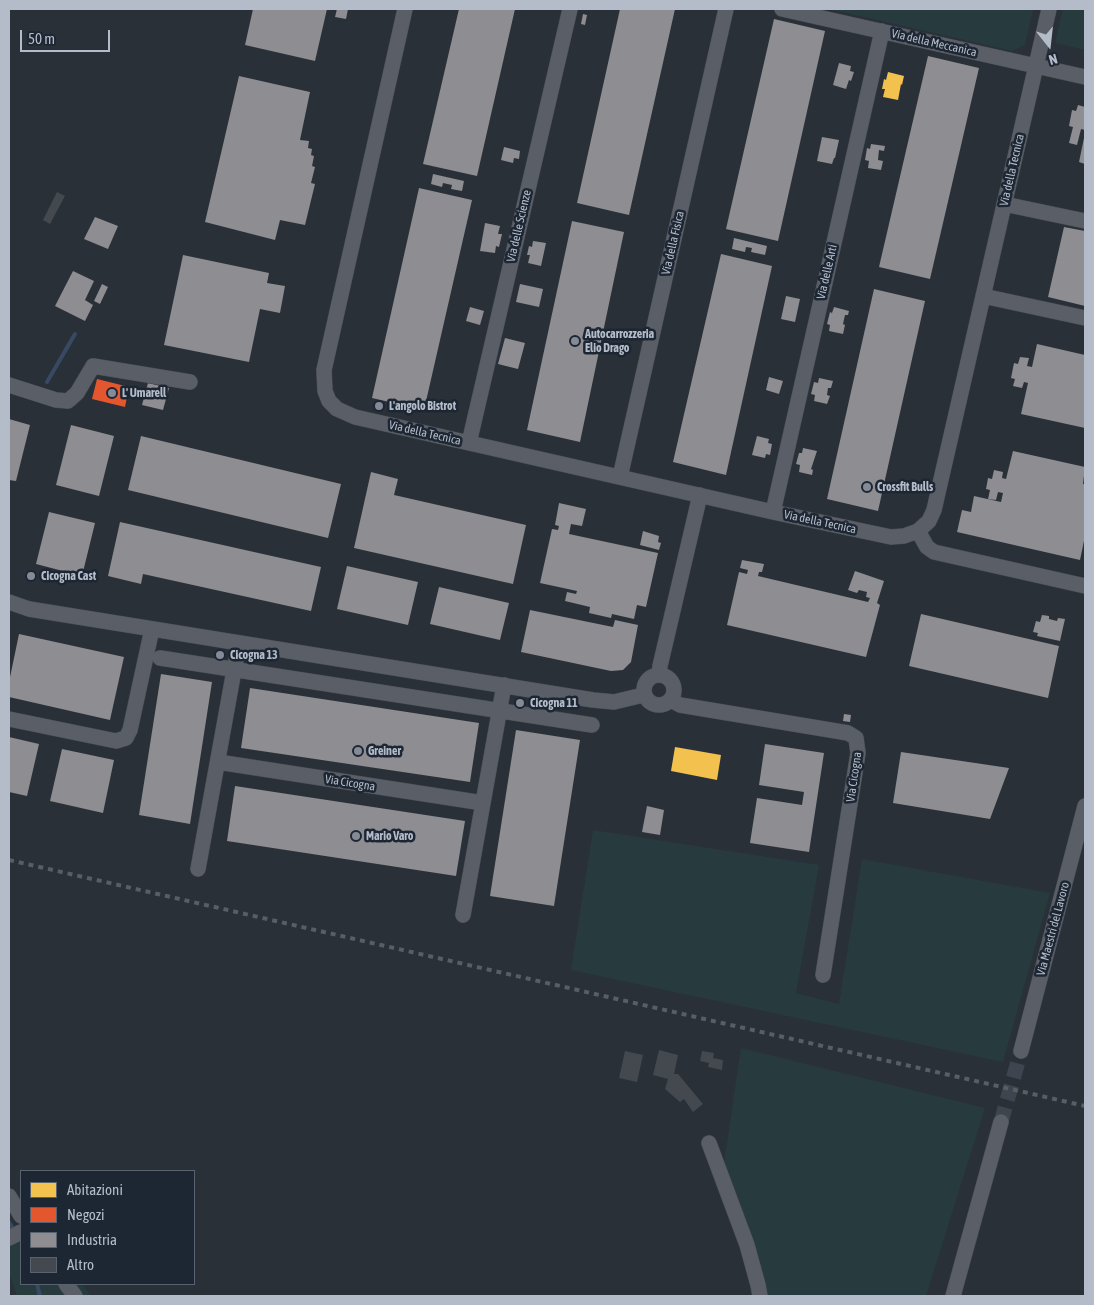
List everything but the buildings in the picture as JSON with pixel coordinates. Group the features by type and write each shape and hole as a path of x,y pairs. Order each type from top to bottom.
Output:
{"street":[{"name":"Via della Tecnica","path":"405,9 324,370 325,391 329,402 337,409 350,415 772,512 891,537 904,536 918,531 929,521 934,510 1049,9"},
{"name":"Via delle Scienze","path":"469,443 570,9"},
{"name":"Via della Fisica","path":"620,477 726,9"},
{"name":"Via della Meccanica","path":"782,9 1085,77"},
{"name":"Via delle Arti","path":"772,512 882,31"},
{"path":"1004,204 1085,221"},
{"path":"984,296 1085,318"},
{"path":"9,385 56,400 68,401 77,394 93,366 190,382"},
{"path":"659,674 700,495"},
{"path":"918,531 927,547 934,552 1085,586"},
{"name":"Via Cicogna","path":"9,602 29,609 504,686 614,702 645,696 657,705 662,705 671,700 680,705 848,733 856,738 858,753 823,975"},
{"path":"9,719 116,741 126,738 130,730 152,629"},
{"path":"198,869 239,643"},
{"path":"160,658 592,725"},
{"path":"645,696 646,681 659,674 669,677 672,681 675,691 671,700"},
{"path":"463,915 504,686"},
{"name":"Via Cicogna","path":"218,762 483,803"},
{"name":"Via Maestri del Lavoro","path":"1021,1051 1085,806"},
{"path":"954,1296 1001,1122"},
{"path":"709,1143 747,1245 760,1296"},
{"path":"9,1196 20,1214"},
{"path":"67,1285 75,1296"}],"green space":[{"path":"829,9 1033,9 1025,45 1012,51"},
{"path":"1063,9 1085,9 1085,50 1055,43"},
{"path":"593,830 819,865 796,993 839,1004 862,859 1050,893 1003,1062 571,970"},
{"path":"741,1048 985,1108 926,1296 764,1296 725,1182 725,1156"},
{"path":"20,1231 20,1285 83,1285 91,1296 17,1296 9,1273 9,1238"}],"waterway":[{"path":"47,382 75,334"},
{"path":"9,1222 14,1231"},
{"path":"37,1285 40,1296"}],"tunnel":[{"path":"1001,1122 1021,1051"}],"railway":[{"path":"9,860 1085,1106"}],"place":[{"name":"Autocarrozzeria Elio Drago","path":"575,341"},
{"name":"L' Umarell","path":"112,393"},
{"name":"L'angolo Bistrot","path":"379,406"},
{"name":"Crossfit Bulls","path":"867,487"},
{"name":"Cicogna Cast","path":"31,576"},
{"name":"Cicogna 13","path":"220,655"},
{"name":"Cicogna 11","path":"520,703"},
{"name":"Greiner","path":"358,751"},
{"name":"Mario Varo","path":"356,836"}]}
